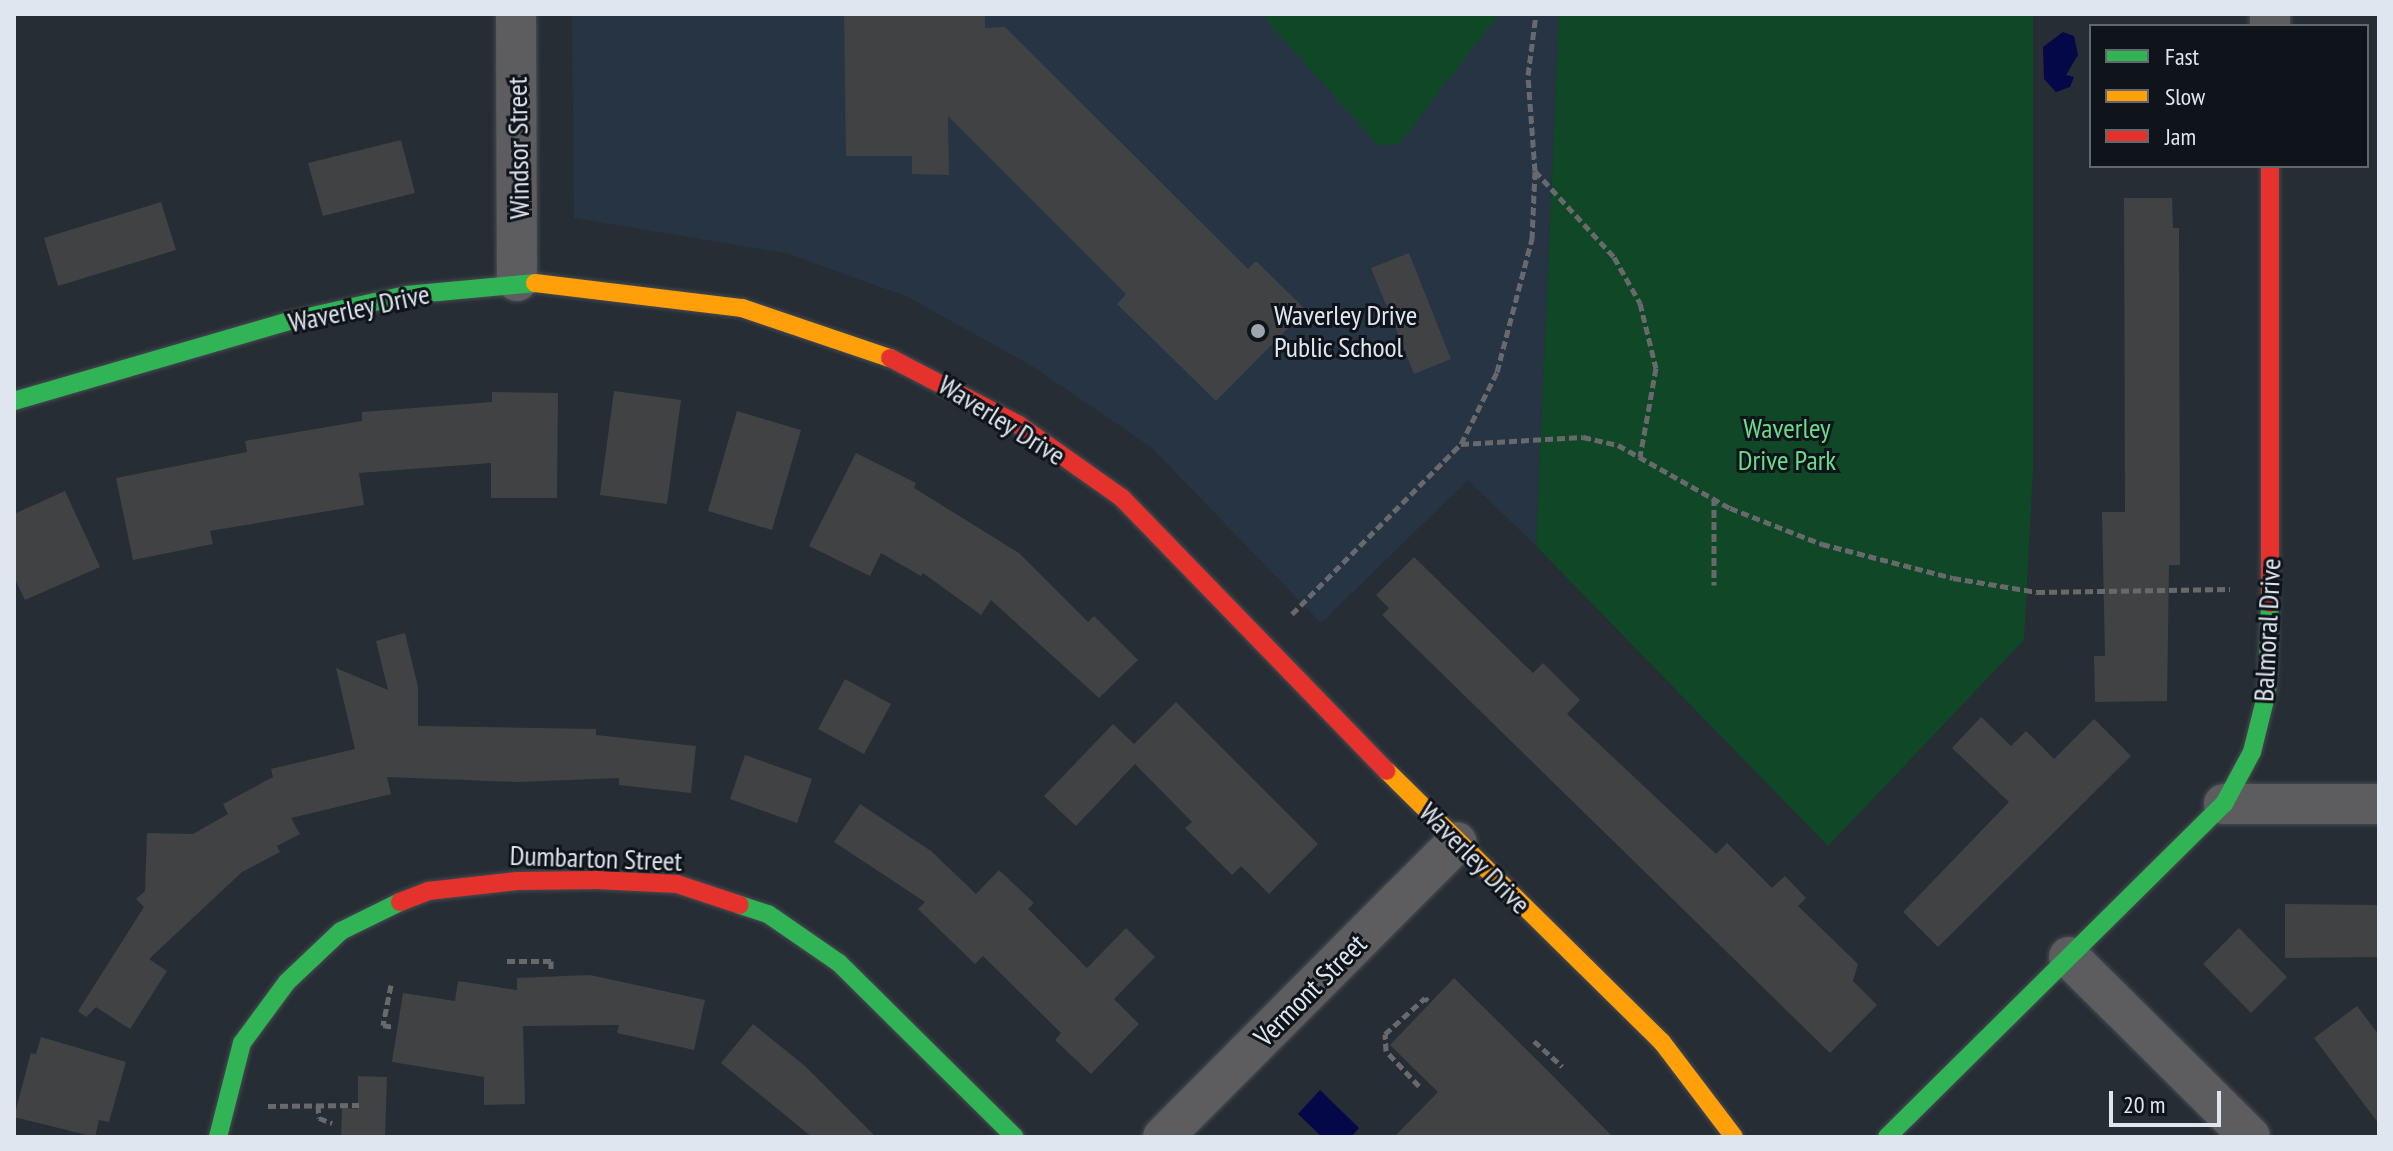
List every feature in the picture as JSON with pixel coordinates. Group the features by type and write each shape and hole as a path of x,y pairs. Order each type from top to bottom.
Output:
{"street":[{"name":"Windsor Street","path":"516,14 517,281"},
{"name":"Balmoral Drive","path":"1887,1137 1914,1124 2069,957 2224,804 2252,752 2261,723 2271,589 2270,168"},
{"name":"Waverley Drive","path":"14,401 290,321 406,295 517,281 742,308 867,346 925,372 1019,425 1122,498 1457,842 1662,1042 1734,1137"},
{"path":"2224,804 2379,804"},
{"name":"Vermont Street","path":"1163,1137 1457,842"},
{"name":"Dumbarton Street","path":"218,1137 242,1043 287,982 341,931 366,915 428,891 517,881 583,880 677,884 768,914 839,963 1015,1137"},
{"path":"2069,957 2250,1137"}],"path":[{"path":"1263,643 1461,444 1497,372 1519,299 1532,239 1535,171 1528,75 1536,14"},
{"path":"1535,171 1605,246 1640,303 1656,368 1640,457"},
{"path":"1461,444 1583,437 1640,457 1714,498 1822,544 1896,566 2037,592 2271,589"},
{"path":"1714,498 1710,554 1714,585"},
{"path":"507,961 551,961 551,969"},
{"path":"391,985 383,1025 393,1027"},
{"path":"1419,1086 1386,1051 1385,1034 1425,998 1428,1001"},
{"path":"1534,1041 1562,1066"},
{"path":"318,1105 319,1118 332,1123"},
{"path":"267,1106 359,1105"}],"shaded area":[{"name":"Waverley Drive Public School","path":"572,14 1559,14 1536,546 1468,480 1321,623 1151,447 1032,366 908,297 789,254 574,218"},
{"path":"2063,32 2074,36 2078,55 2066,75 2074,77 2070,87 2056,92 2044,79 2043,47"},
{"path":"1320,1090 1359,1128 1351,1137 1322,1137 1298,1114"}],"green space":[{"path":"1261,14 1499,14 1399,144 1378,145"},
{"name":"Waverley Drive Park","path":"1559,14 2033,14 2033,469 2024,640 1828,846 1536,546"}],"building":[{"path":"844,14 985,14 985,28 1005,27 1248,269 1256,261 1306,310 1216,401 1117,304 1126,294 948,116 949,175 912,174 912,156 846,156"},
{"path":"401,140 415,193 323,216 308,163"},
{"path":"2124,198 2172,198 2173,228 2179,228 2180,565 2169,565 2167,701 2095,702 2094,656 2105,656 2102,512 2125,512"},
{"path":"161,202 176,250 58,286 44,238"},
{"path":"1409,253 1451,359 1414,374 1371,268"},
{"path":"614,391 681,400 667,504 600,495"},
{"path":"492,392 558,393 557,498 491,498 491,463 359,473 364,505 210,531 213,544 133,560 116,478 247,452 245,441 362,421 362,412 492,402"},
{"path":"737,411 801,430 772,530 708,511"},
{"path":"856,453 916,483 914,488 1019,553 1088,622 1094,616 1138,660 1099,698 991,600 981,615 923,573 921,576 881,553 870,576 809,546"},
{"path":"65,491 100,567 25,600 14,577 14,514"},
{"path":"1414,557 1533,673 1543,663 1580,700 1567,714 1716,854 1727,843 1772,888 1785,876 1806,898 1798,906 1858,964 1853,981 1877,1005 1830,1053 1382,615 1389,608 1376,595"},
{"path":"405,633 418,687 418,726 596,729 596,735 696,746 691,793 619,785 619,778 519,782 387,777 391,794 291,818 300,834 277,846 280,852 242,872 149,959 167,971 130,1029 96,1007 86,1017 78,1011 144,907 136,899 145,891 147,833 193,834 228,814 223,804 273,777 271,769 355,749 336,668 388,690 376,641"},
{"path":"845,679 891,704 864,754 818,729"},
{"path":"1176,702 1318,844 1269,894 1241,866 1232,875 1185,828 1192,822 1135,764 1076,826 1044,796 1113,724 1134,744"},
{"path":"1981,717 2011,746 2026,731 2054,759 2094,719 2131,756 1938,947 1903,912 2009,802 1952,748"},
{"path":"745,755 812,779 797,823 730,799"},
{"path":"860,804 931,851 976,894 999,870 1034,903 1028,909 1087,968 1126,928 1155,957 1114,999 1139,1024 1091,1074 1055,1040 1061,1033 983,956 975,964 918,909 925,902 834,842"},
{"path":"2285,904 2379,905 2379,957 2285,958"},
{"path":"2239,928 2287,977 2251,1013 2203,964"},
{"path":"590,975 705,1000 694,1050 617,1033 619,1025 523,1026 525,1104 484,1105 484,1077 392,1062 403,993 455,1001 458,981 517,990 517,978"},
{"path":"1454,978 1613,1137 1394,1137 1438,1092 1390,1045"},
{"path":"2357,1006 2379,1035 2379,1124 2314,1038"},
{"path":"753,1024 805,1066 876,1137 812,1137 721,1063"},
{"path":"41,1037 126,1062 109,1122 99,1120 95,1137 14,1117 31,1053 36,1054"},
{"path":"358,1076 387,1077 385,1137 341,1137 342,1108 358,1109"}],"traffic: fast":[{"path":"14,401 290,321 406,295 535,283"},
{"path":"1887,1137 2224,804 2252,752 2267,692 2270,603"},
{"path":"218,1137 242,1043 287,982 341,931 400,902"},
{"path":"740,905 768,914 839,963 1015,1137"}],"traffic: slow":[{"path":"535,283 742,308 890,358"},
{"path":"1387,771 1662,1042 1734,1137"}],"traffic: jam":[{"path":"2270,168 2270,603"},
{"path":"890,358 1019,425 1122,498 1387,771"},
{"path":"400,902 428,891 517,881 597,880 677,884 740,905"}],"place":[{"name":"Waverley Drive Public School","path":"1258,331"}]}
